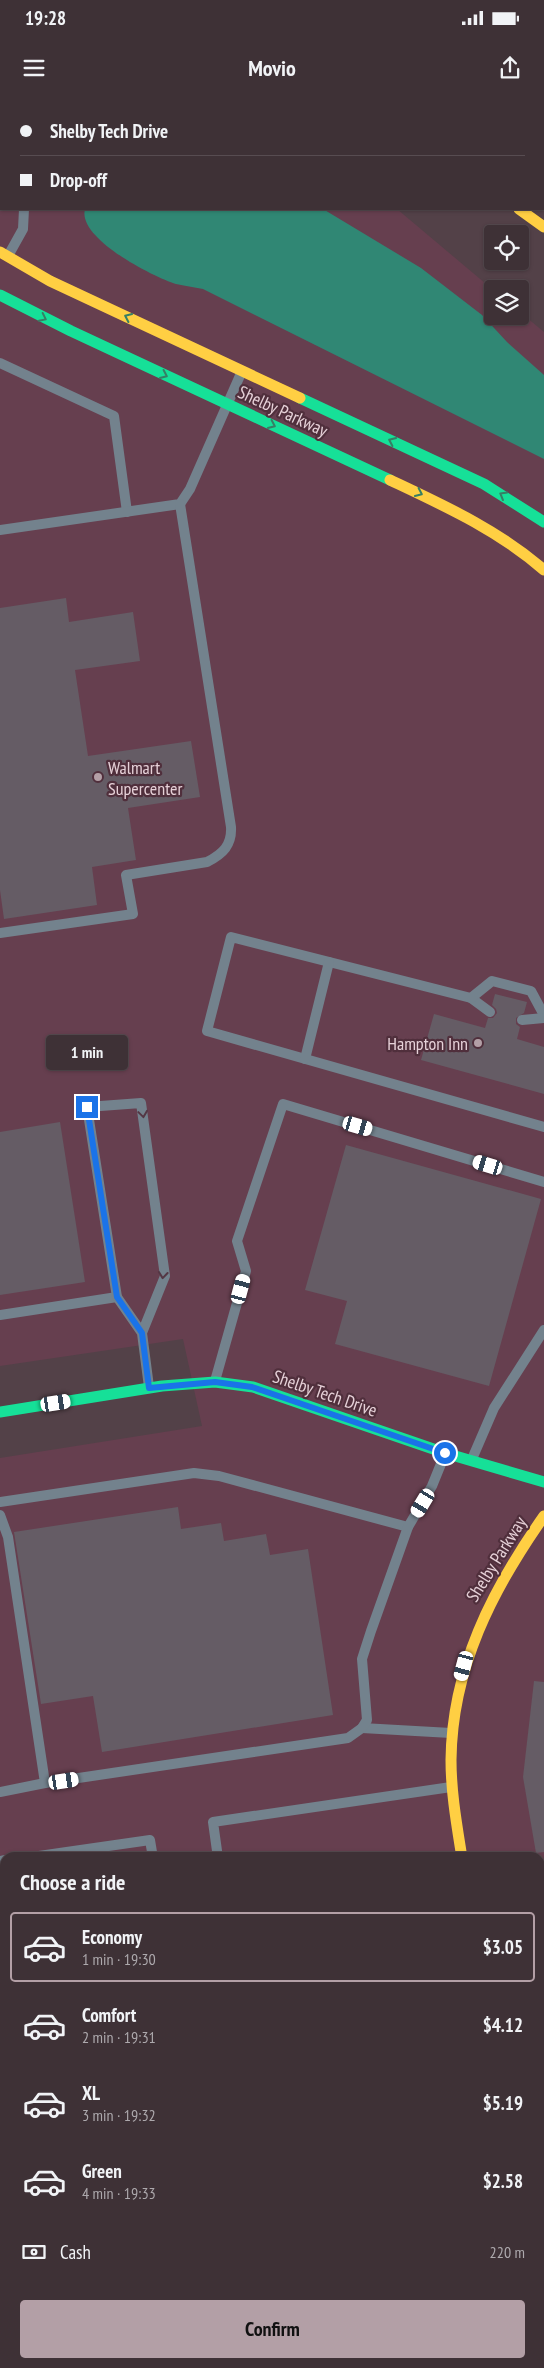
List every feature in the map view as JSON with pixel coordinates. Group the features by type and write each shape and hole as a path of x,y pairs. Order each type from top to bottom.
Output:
{"main road":[{"path":"520,210 544,227"},
{"name":"Shelby Parkway","path":"4,255 157,337 242,370 484,484 544,522"},
{"name":"Shelby Parkway","path":"0,295 120,354 463,514 519,548 544,570"},
{"path":"120,354 142,351"},
{"name":"Shelby Tech Drive","path":"0,1412 149,1388 215,1382 252,1387 445,1453 544,1482"},
{"name":"Shelby Parkway","path":"461,1852 452,1787 452,1733 461,1680 478,1623 505,1570 544,1516"}],"lane":[{"path":"4,255 23,228 24,210"},
{"path":"0,363 114,416 127,512"},
{"path":"0,933 133,914 126,875 207,862 219,856 227,847 231,836 230,827 180,504 190,489 242,370"},
{"path":"0,530 180,504"},
{"path":"490,1012 471,998 231,937 208,1031 544,1127"},
{"path":"305,1059 329,962"},
{"path":"471,998 492,981 531,991 544,1017 522,1020"},
{"path":"142,1333 165,1276 141,1103 87,1107 117,1297 142,1333 149,1388"},
{"path":"215,1382 246,1271 237,1241 283,1104 544,1182"},
{"path":"0,1315 117,1297"},
{"path":"472,1460 494,1408 544,1330"},
{"path":"0,1792 348,1738 362,1728 367,1720 367,1710 362,1659 408,1527 432,1486 445,1453"},
{"path":"0,1502 194,1473 218,1476 408,1527"},
{"path":"0,1515 8,1537 46,1784"},
{"path":"362,1728 452,1733"},
{"path":"217,1852 213,1822 452,1787"},
{"path":"64,1852 150,1840 152,1852"},
{"path":"102,1846 102,1852"}],"shaded area":[{"path":"0,210 398,210 484,282 484,325 529,325 529,320 544,332 544,1852 0,1852 0,1458 202,1426 183,1339 0,1366"},
{"path":"85,210 325,210 421,268 482,315 484,317 484,325 491,325 507,342 544,375 544,459 203,289 176,284 135,265 104,244 93,232 86,220"}],"building":[{"name":"Walmart Supercenter","path":"66,598 69,622 133,612 140,661 75,670 88,756 191,741 200,797 128,808 136,860 92,867 97,905 4,919 0,890 0,608"},
{"name":"Hampton Inn","path":"495,994 527,1002 524,1013 516,1018 516,1024 520,1027 517,1039 544,1047 544,1094 421,1060 434,1014 485,1028 488,1018 493,1018 497,1013 492,1005"},
{"path":"60,1122 85,1282 0,1295 0,1132"},
{"path":"346,1145 541,1199 489,1386 335,1344 347,1301 305,1290"},
{"path":"178,1507 181,1529 221,1523 224,1541 266,1534 270,1555 308,1549 333,1715 102,1752 93,1696 41,1704 14,1532"},
{"path":"534,1681 544,1682 544,1852 536,1852 523,1777"}],"traffic: fast":[{"path":"0,295 71,331 390,480"},
{"path":"300,398 484,484 544,522"},
{"path":"0,1412 162,1386 215,1382 253,1387 445,1453 544,1482"}],"traffic: slow":[{"path":"520,210 544,227"},
{"path":"0,252 50,281 300,398"},
{"path":"390,480 451,509 490,531 544,570"},
{"path":"461,1852 451,1772 453,1726 459,1693 478,1631 492,1601 525,1544 544,1516"}],"place":[{"name":"Walmart Supercenter","path":"98,777"},
{"name":"Hampton Inn","path":"478,1043"}],"route":[{"path":"87,1107 117,1297 142,1333 149,1388 215,1382 252,1387 445,1453"}]}
